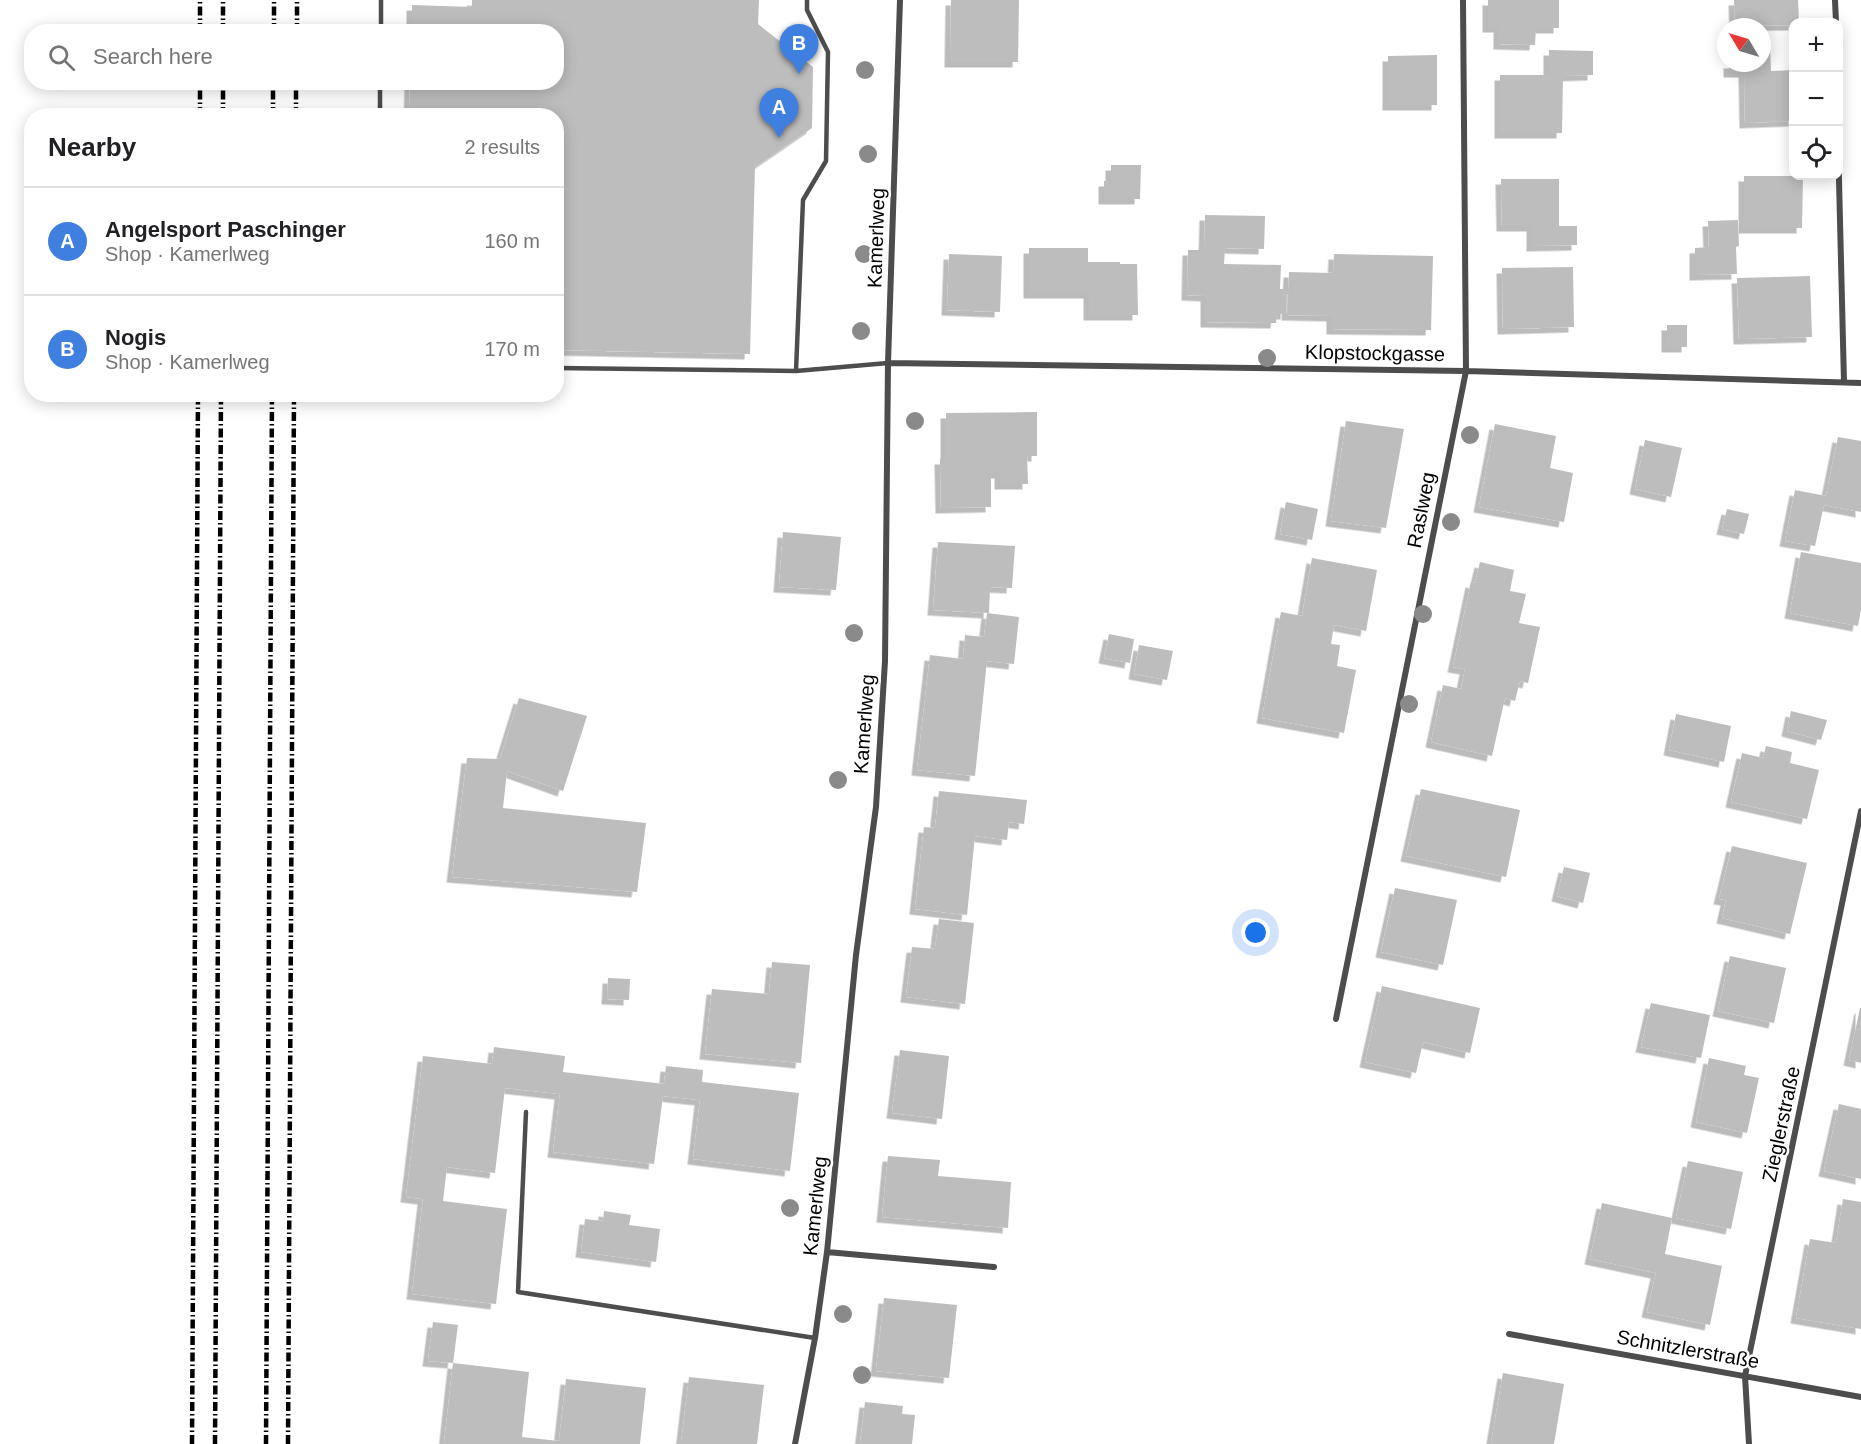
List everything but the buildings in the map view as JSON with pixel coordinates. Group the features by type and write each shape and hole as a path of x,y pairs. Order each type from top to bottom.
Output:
{"street":[{"name":"Kamerlweg","path":"795,1444 815,1338 827,1252 856,955 876,807 885,661 888,363 900,0"},
{"name":"Raslweg","path":"1336,1019 1466,371 1463,0"},
{"path":"1835,0 1836,18"},
{"path":"1840,180 1844,382"},
{"name":"Klopstockgasse","path":"888,363 1466,371 1861,383"},
{"name":"Zieglerstraße","path":"1749,1444 1745,1376 1861,811"},
{"path":"827,1252 994,1266"},
{"name":"Schnitzlerstraße","path":"1509,1334 1861,1397"}],"lane":[{"path":"381,0 381,24"},
{"path":"796,371 803,200 826,162 828,52 807,10 807,0"},
{"path":"380,90 380,108"},
{"path":"564,368 796,371 888,363"},
{"path":"526,1112 518,1292 815,1338"}],"railway":[{"path":"200,0 200,24"},
{"path":"223,0 223,24"},
{"path":"274,0 274,24"},
{"path":"297,0 297,24"},
{"path":"200,90 200,108"},
{"path":"223,90 223,108"},
{"path":"273,90 273,108"},
{"path":"296,90 296,108"},
{"path":"192,1444 198,402"},
{"path":"215,1444 221,402"},
{"path":"266,1444 272,402"},
{"path":"288,1444 294,402"}],"place":[{"name":"Nogis","path":"799,74"},
{"name":"Angelsport Paschinger","path":"779,138"}]}
